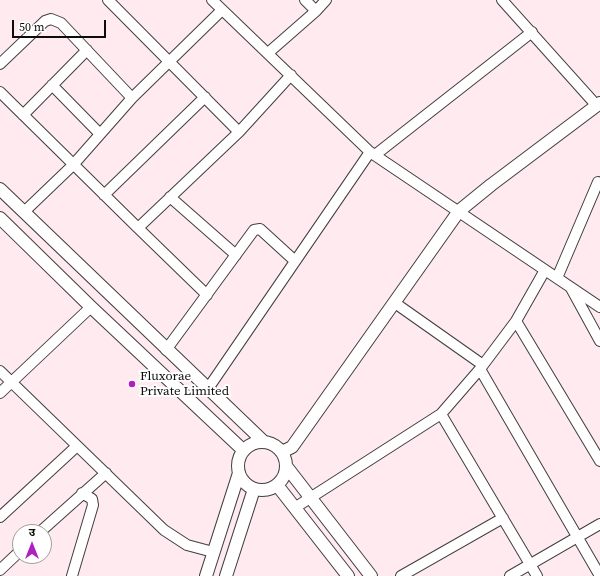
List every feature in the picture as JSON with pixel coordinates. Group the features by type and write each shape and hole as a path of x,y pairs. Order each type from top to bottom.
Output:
{"street":[{"path":"109,0 238,132"},
{"path":"212,0 372,154 600,307"},
{"path":"304,0 316,11"},
{"path":"268,53 316,11 326,0"},
{"path":"282,452 292,447 459,211 491,185 598,105 502,0"},
{"path":"24,212 73,165 132,98 222,10"},
{"path":"0,64 45,21 51,19 61,23 132,98"},
{"path":"207,390 295,261 372,154 532,32"},
{"path":"23,115 87,50"},
{"path":"138,228 238,132 291,75"},
{"path":"52,85 100,134"},
{"path":"0,92 207,295"},
{"path":"104,195 205,97"},
{"path":"557,278 598,182"},
{"path":"0,189 207,390 263,442"},
{"path":"170,197 236,255"},
{"path":"0,218 91,307 243,450"},
{"path":"166,350 254,230 260,229 295,261"},
{"path":"296,507 441,414 482,367 516,321 545,270"},
{"path":"570,287 600,341"},
{"path":"394,303 482,367 600,576"},
{"path":"0,393 91,307"},
{"path":"516,321 600,461"},
{"path":"0,371 164,530 187,545 213,552"},
{"path":"441,414 537,576"},
{"path":"206,576 239,474 238,460 243,450 252,444 263,442 270,443 282,452 286,466 370,576"},
{"path":"0,517 77,446"},
{"path":"239,474 248,485 254,489 270,488 282,479 286,466"},
{"path":"49,524 106,473"},
{"path":"277,484 348,576"},
{"path":"226,576 254,489"},
{"path":"72,576 93,505 92,499 82,493"},
{"path":"401,576 503,518"},
{"path":"510,576 600,524"},
{"path":"0,570 12,559"}],"place":[{"name":"Fluxorae Private Limited","path":"132,384"}]}
